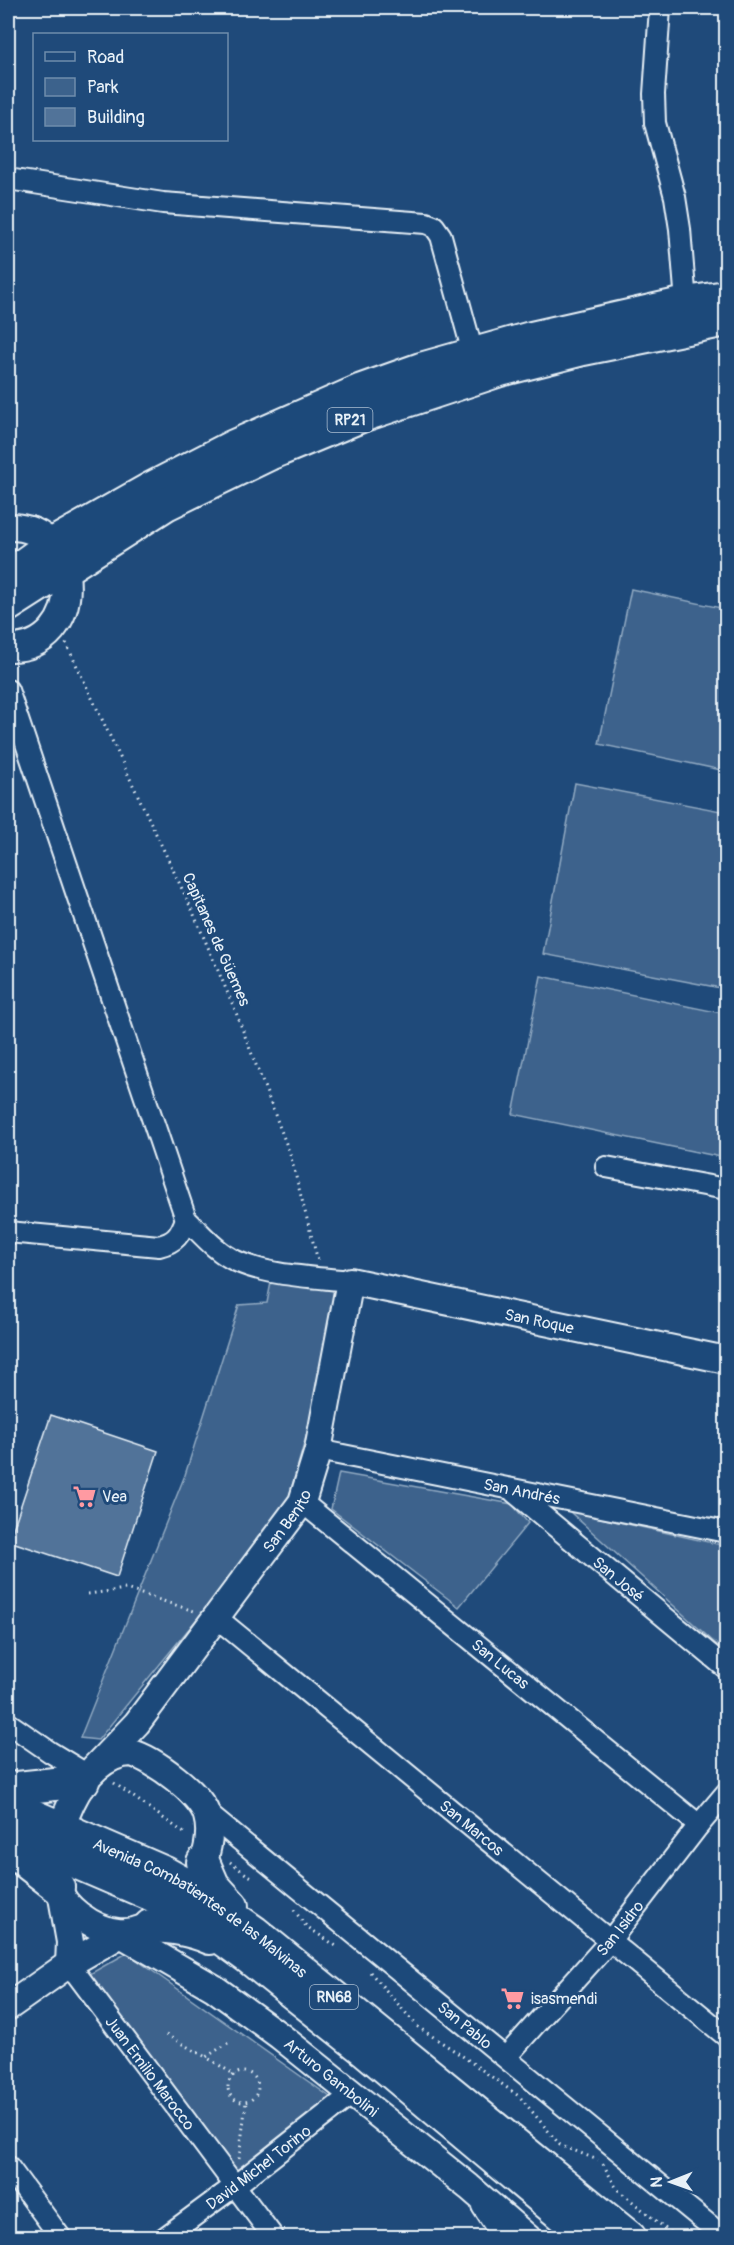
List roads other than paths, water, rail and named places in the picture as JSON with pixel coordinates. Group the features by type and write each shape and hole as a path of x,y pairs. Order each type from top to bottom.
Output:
{"main road":[{"name":"RP21","path":"8,605 58,556 152,488 232,447 362,390 473,353 686,303 726,297"},
{"name":"RP21","path":"8,576 58,556 269,454 361,416 500,370 583,349 726,320"},
{"path":"8,1789 88,1775"},
{"name":"Avenida Combatientes de las Malvinas","path":"8,1805 60,1841"},
{"name":"Avenida Combatientes de las Malvinas","path":"8,1833 60,1841 154,1868 195,1876 251,1944 366,2051 590,2238"},
{"path":"8,1848 60,1892"},
{"path":"136,1930 177,1927 251,1944"},
{"name":"Avenida Combatientes de las Malvinas","path":"251,1944 630,2238"}],"street":[{"path":"660,8 654,94 655,123 675,197 686,303"},
{"path":"8,180 163,203 426,223 435,226 441,236 473,353"},
{"path":"8,527 35,533 58,556 68,584 67,600 60,618 48,633 30,644 8,648"},
{"path":"8,690 186,1219 223,1253 236,1261 273,1272 350,1281"},
{"path":"606,1167 726,1189"},
{"path":"8,1232 159,1246 172,1243 181,1234 186,1219"},
{"name":"San Roque","path":"350,1281 726,1360"},
{"name":"San Benito","path":"60,1841 65,1816 88,1775 138,1723 302,1503 318,1450 350,1281"},
{"name":"San Andrés","path":"318,1450 726,1533"},
{"name":"San José","path":"510,1490 726,1668"},
{"name":"San Lucas","path":"302,1503 699,1825"},
{"name":"San Marcos","path":"217,1618 609,1942 724,2028"},
{"path":"8,1723 88,1775 120,1754 145,1757 188,1789 207,1813 210,1833 195,1876 136,1930 69,1964 8,2007"},
{"path":"138,1723 138,1737 145,1757"},
{"name":"San Isidro","path":"506,2057 609,1942 726,1793"},
{"name":"San Pablo","path":"207,1813 725,2238"},
{"path":"60,1841 60,1892 70,1942 69,1964"},
{"name":"Arturo Gambolini","path":"60,1892 75,1911 101,1928 136,1930 280,2036 469,2187 528,2238"},
{"name":"Juan Emilio Marocco","path":"69,1964 274,2238"},
{"name":"David Michel Torino","path":"164,2238 352,2094"},
{"path":"8,2166 61,2238"},
{"path":"469,2187 503,2238"}],"place":[{"name":"Vea","path":"84,1496"},
{"name":"isasmendi","path":"513,1998"}]}
